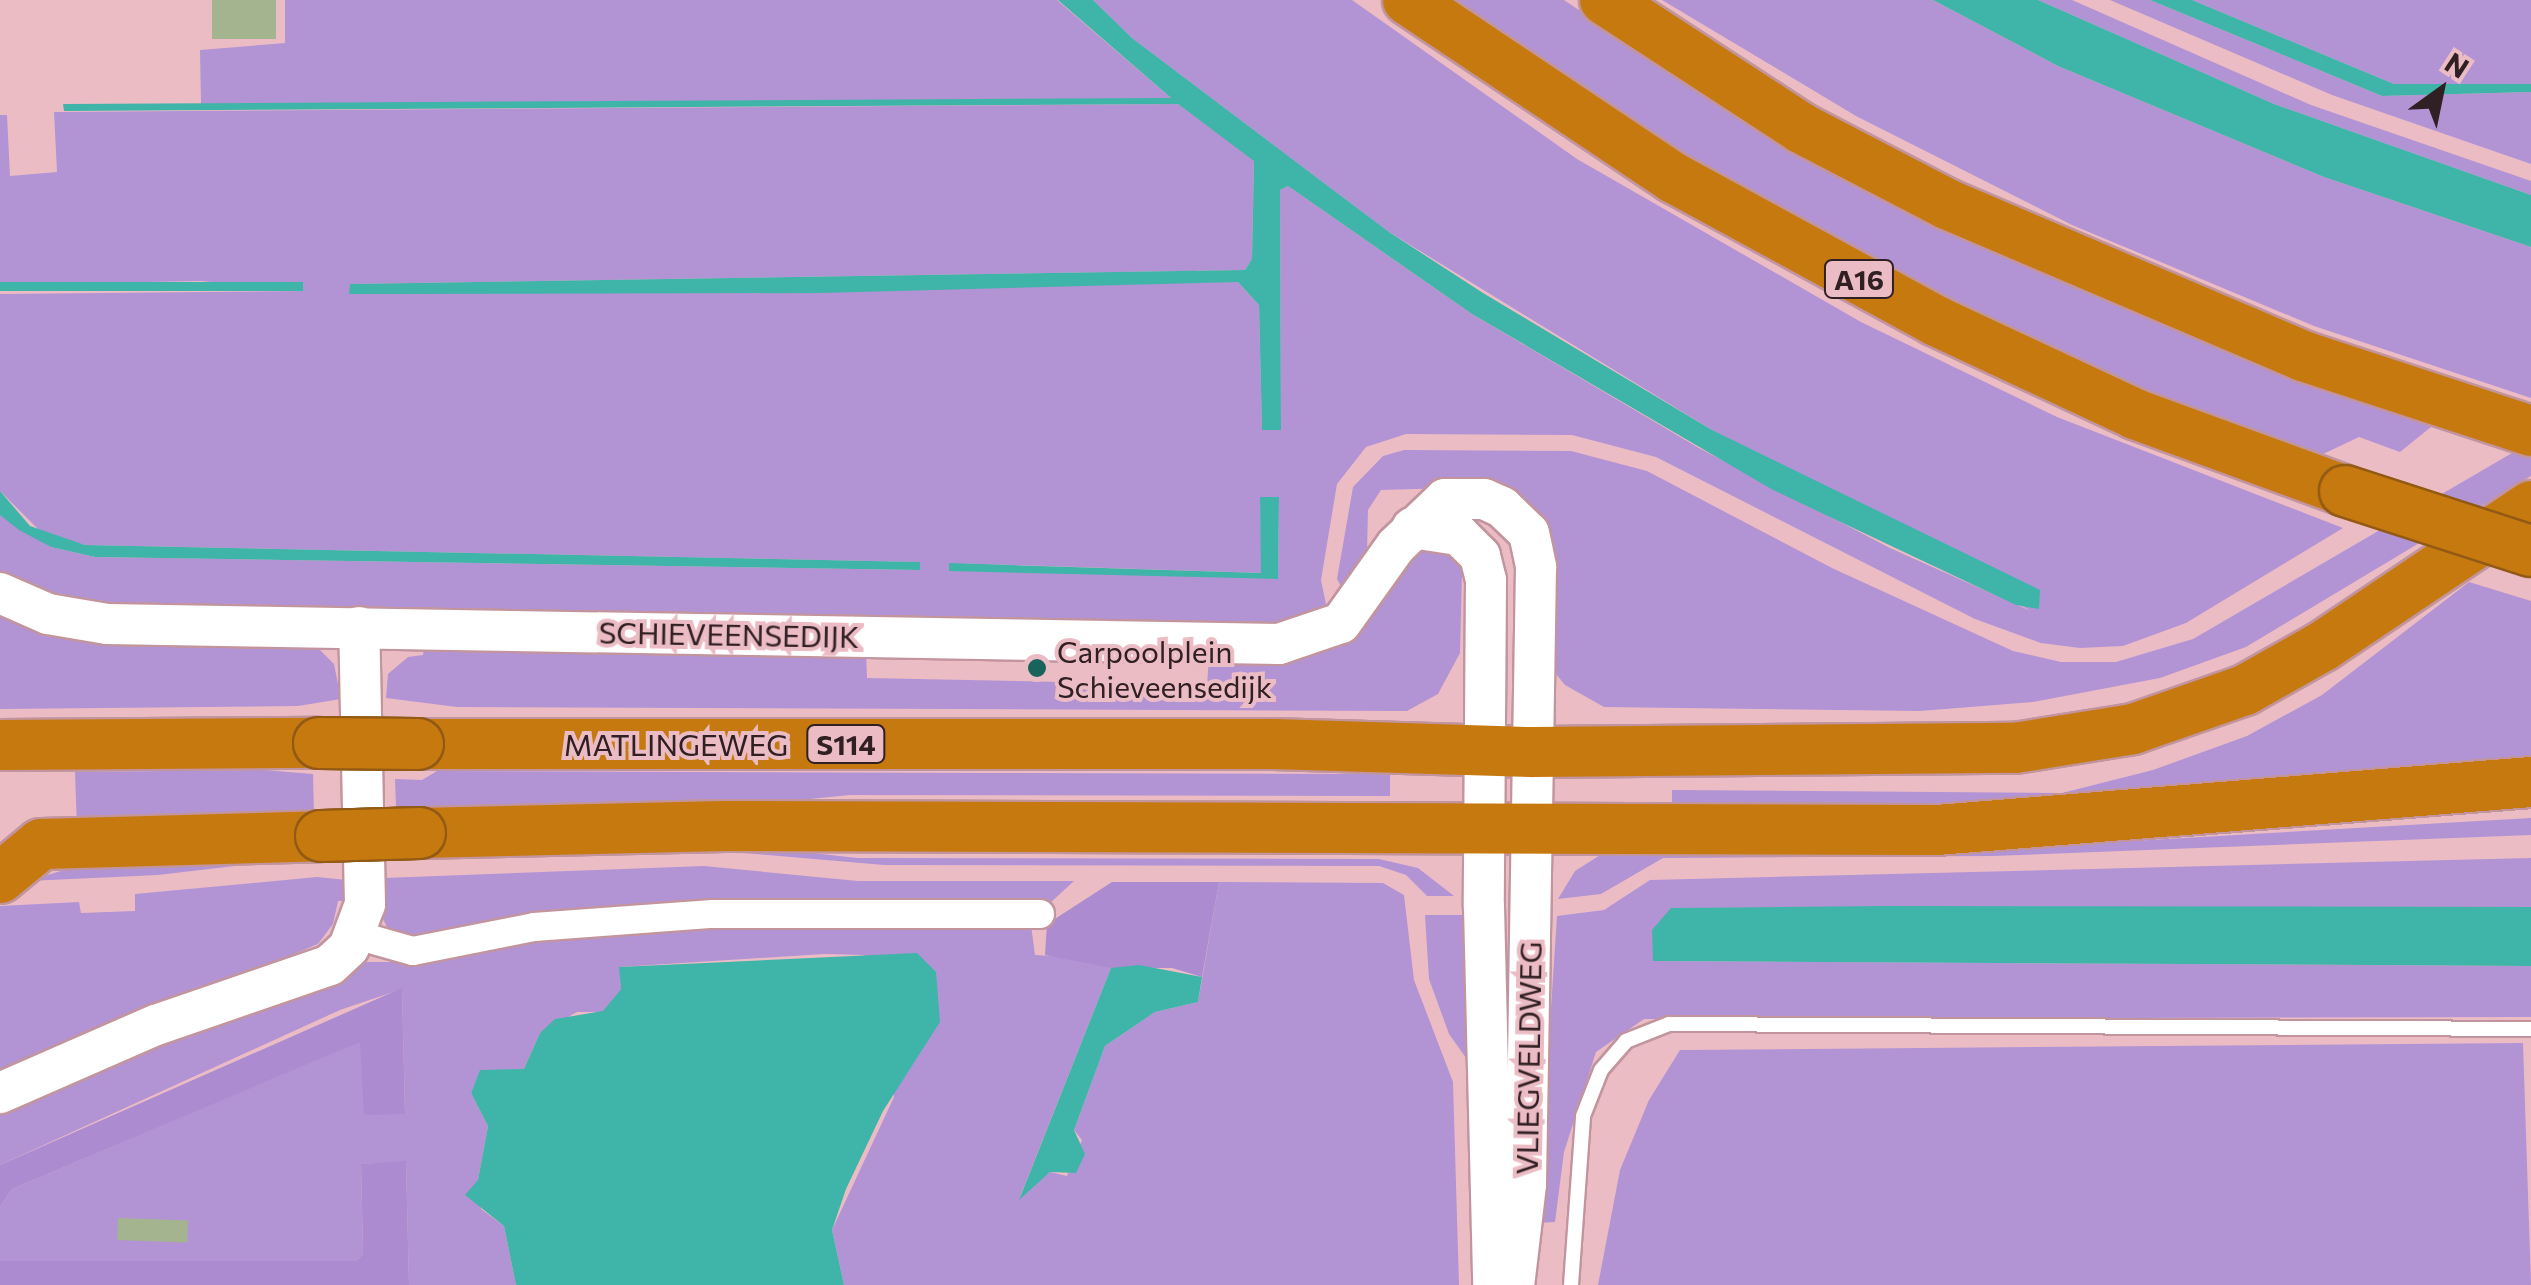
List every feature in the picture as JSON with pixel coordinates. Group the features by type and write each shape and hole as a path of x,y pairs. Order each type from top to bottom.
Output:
{"highway":[{"name":"A16","path":"1408,0 1674,178 1936,321 2135,414 2345,491 2531,550"},
{"path":"1605,0 1801,128 1946,204 2303,356 2531,431"},
{"name":"MATLINGEWEG","path":"0,745 1273,744 1508,752 1972,750 2134,730 2230,696 2289,666 2531,506"},
{"path":"0,878 20,845 725,826 1956,829 2531,782"}],"street":[{"name":"SCHIEVEENSEDIJK","path":"0,594 48,614 107,624 1279,644 1341,622 1412,528 1445,499 1462,498 1502,508 1529,533 1536,567 1508,752"},
{"path":"1412,528 1460,535 1480,556 1508,752 1508,829"},
{"path":"0,1093 156,1025 330,965 356,935 365,904 359,627"},
{"name":"VLIEGVELDWEG","path":"1494,1285 1508,829"},
{"name":"VLIEGVELDWEG","path":"1508,829 1526,1185 1514,1285"},
{"path":"356,935 414,951 534,927 713,914 1040,914"}],"lane":[{"path":"1571,1285 1582,1116 1600,1070 1626,1041 1669,1024 2531,1029"}],"shaded area":[{"path":"285,0 1057,0 1172,99 201,104 200,50 285,43"},
{"path":"1093,0 1352,0 1577,159 1861,322 2057,417 2343,528 2186,623 2123,646 2080,648 2041,643 1975,619 1656,457 1572,435 1406,434 1366,447 1337,484 1321,580 1328,614 1308,625 82,607 0,577 0,515 51,547 95,557 919,570 919,562 85,545 43,534 0,491 0,294 302,291 201,281 0,285 0,115 7,115 10,176 57,172 54,112 1178,104 1254,160 1252,259 1245,270 351,284 1238,282 1259,305 1262,429 1281,430 1280,190 1288,186 1472,314 1699,448 1890,548 2031,611 1712,430 1389,232 1132,38","holes":["1279,497 1278,578 950,563 1262,573 1260,498"]},
{"path":"1444,0 1564,0 1633,46 2043,271 2431,427 2400,452 2359,437 2319,456 2287,451 2028,344 1664,149"},
{"path":"1662,0 1933,0 2058,66 2324,177 2531,247 2531,398 2314,326 2072,225 1856,116"},
{"path":"2038,0 2072,0 2311,105 2531,181 2531,195 2274,104"},
{"path":"2110,0 2150,0 2382,96 2531,92 2531,164 2332,95"},
{"path":"2192,0 2531,0 2531,84 2394,84"},
{"path":"2531,442 2531,476 2246,647 2160,678 2033,702 1920,711 1604,707 1565,685 1552,669 1544,611 1485,487 1381,490 1368,510 1367,554 1345,594 1337,579 1353,487 1383,456 1404,450 1571,451 1647,471 1832,568 2013,651 2061,662 2116,662 2193,639"},
{"path":"1440,546 1458,559 1462,574 1460,653 1438,694 1407,711 457,707 386,698 388,674 408,657 423,655 425,643 866,651 867,678 1207,685 1209,657 1361,628 1416,551"},
{"path":"2469,582 2531,601 2531,761 2062,805 1672,814 1672,790 2062,793 2153,770 2247,736 2322,695"},
{"path":"0,611 317,647 334,664 341,699 298,706 0,709"},
{"path":"264,770 313,774 314,816 77,829 75,772"},
{"path":"437,771 1390,774 1390,796 850,795 710,809 396,807 395,779 422,780"},
{"path":"2531,818 2531,835 1993,856 1663,858 1601,894 1558,899 1575,871 1605,852 1991,849"},
{"path":"733,844 857,858 1379,859 1418,868 1454,896 1427,896 1406,875 1379,866 884,865 721,851"},
{"path":"2531,858 2531,907 1671,908 1654,961 2531,966 2531,1017 1644,1019 1596,1052 1564,1152 1555,1222 1537,1223 1557,916 1604,910 1650,880"},
{"path":"269,862 158,875 28,881 77,866"},
{"path":"704,866 858,881 1074,881 1049,904 415,938 387,927 378,909 386,908 384,878"},
{"path":"317,877 347,880 347,901 338,901 333,924 318,944 0,1077 0,906 79,902 81,913 135,911 135,894"},
{"path":"1112,882 1219,882 1202,977 1172,968 1111,968 1045,955 1047,924"},
{"path":"1219,882 1383,883 1404,895 1414,980 1453,1082 1459,1285 844,1285 832,1230 894,1097 864,955 824,954 620,967 621,989 603,1012 577,1012 540,1033 524,1069 480,1071 471,1093 488,1126 478,1180 481,1209 504,1226 516,1285 409,1285 406,1162 361,1164 363,1254 356,1261 0,1261 0,1207 12,1189 361,1041 405,1113 402,989 340,1010 0,1165 0,1107 364,962 410,962 596,933 679,928 1031,925 1035,955 1087,958 1111,968 1020,1197 1050,1172 1067,1176 1082,1140 1074,1130 1105,1046 1155,1012 1198,1002"},
{"path":"1425,915 1466,915 1481,1079 1449,1034 1429,979"},
{"path":"402,988 405,1114 364,1115 360,1042 12,1189 0,1207 0,1165"},
{"path":"2523,1043 2531,1285 1598,1285 1620,1170 1649,1100 1680,1050"},
{"path":"406,1161 409,1285 0,1285 0,1261 356,1261 363,1254 361,1164"}],"water":[{"path":"1058,0 1093,0 1132,38 1389,232 1483,293 1712,430 2040,590 2039,609 2016,605 1773,490 1472,314 1288,186 1280,190 1281,430 1262,430 1259,305 1238,282 821,293 349,294 350,284 1245,270 1252,259 1254,161 1178,104 64,111 63,104 1171,98"},
{"path":"1933,0 2038,0 2274,104 2531,195 2531,247 2324,177 2058,66"},
{"path":"2150,0 2192,0 2394,84 2531,84 2531,92 2382,96"},
{"path":"0,282 303,282 303,291 0,291"},
{"path":"0,491 30,526 85,545 920,562 920,570 95,557 51,547 19,530 0,515"},
{"path":"1260,497 1279,497 1278,579 949,571 949,563 1261,573"},
{"path":"2531,907 2531,966 1653,961 1652,930 1671,908"},
{"path":"917,953 936,972 940,1022 883,1111 846,1189 832,1230 844,1285 516,1285 504,1226 465,1195 478,1180 488,1126 471,1093 480,1070 524,1069 540,1033 555,1019 603,1011 621,989 619,967"},
{"path":"1139,965 1202,977 1198,1002 1155,1012 1105,1046 1074,1130 1085,1154 1076,1173 1050,1172 1019,1200 1111,968"}],"building":[{"path":"212,0 276,0 276,39 212,39"},
{"path":"118,1218 188,1220 187,1242 117,1240"}],"place":[{"name":"Carpoolplein Schieveensedijk","path":"1037,668"}]}
